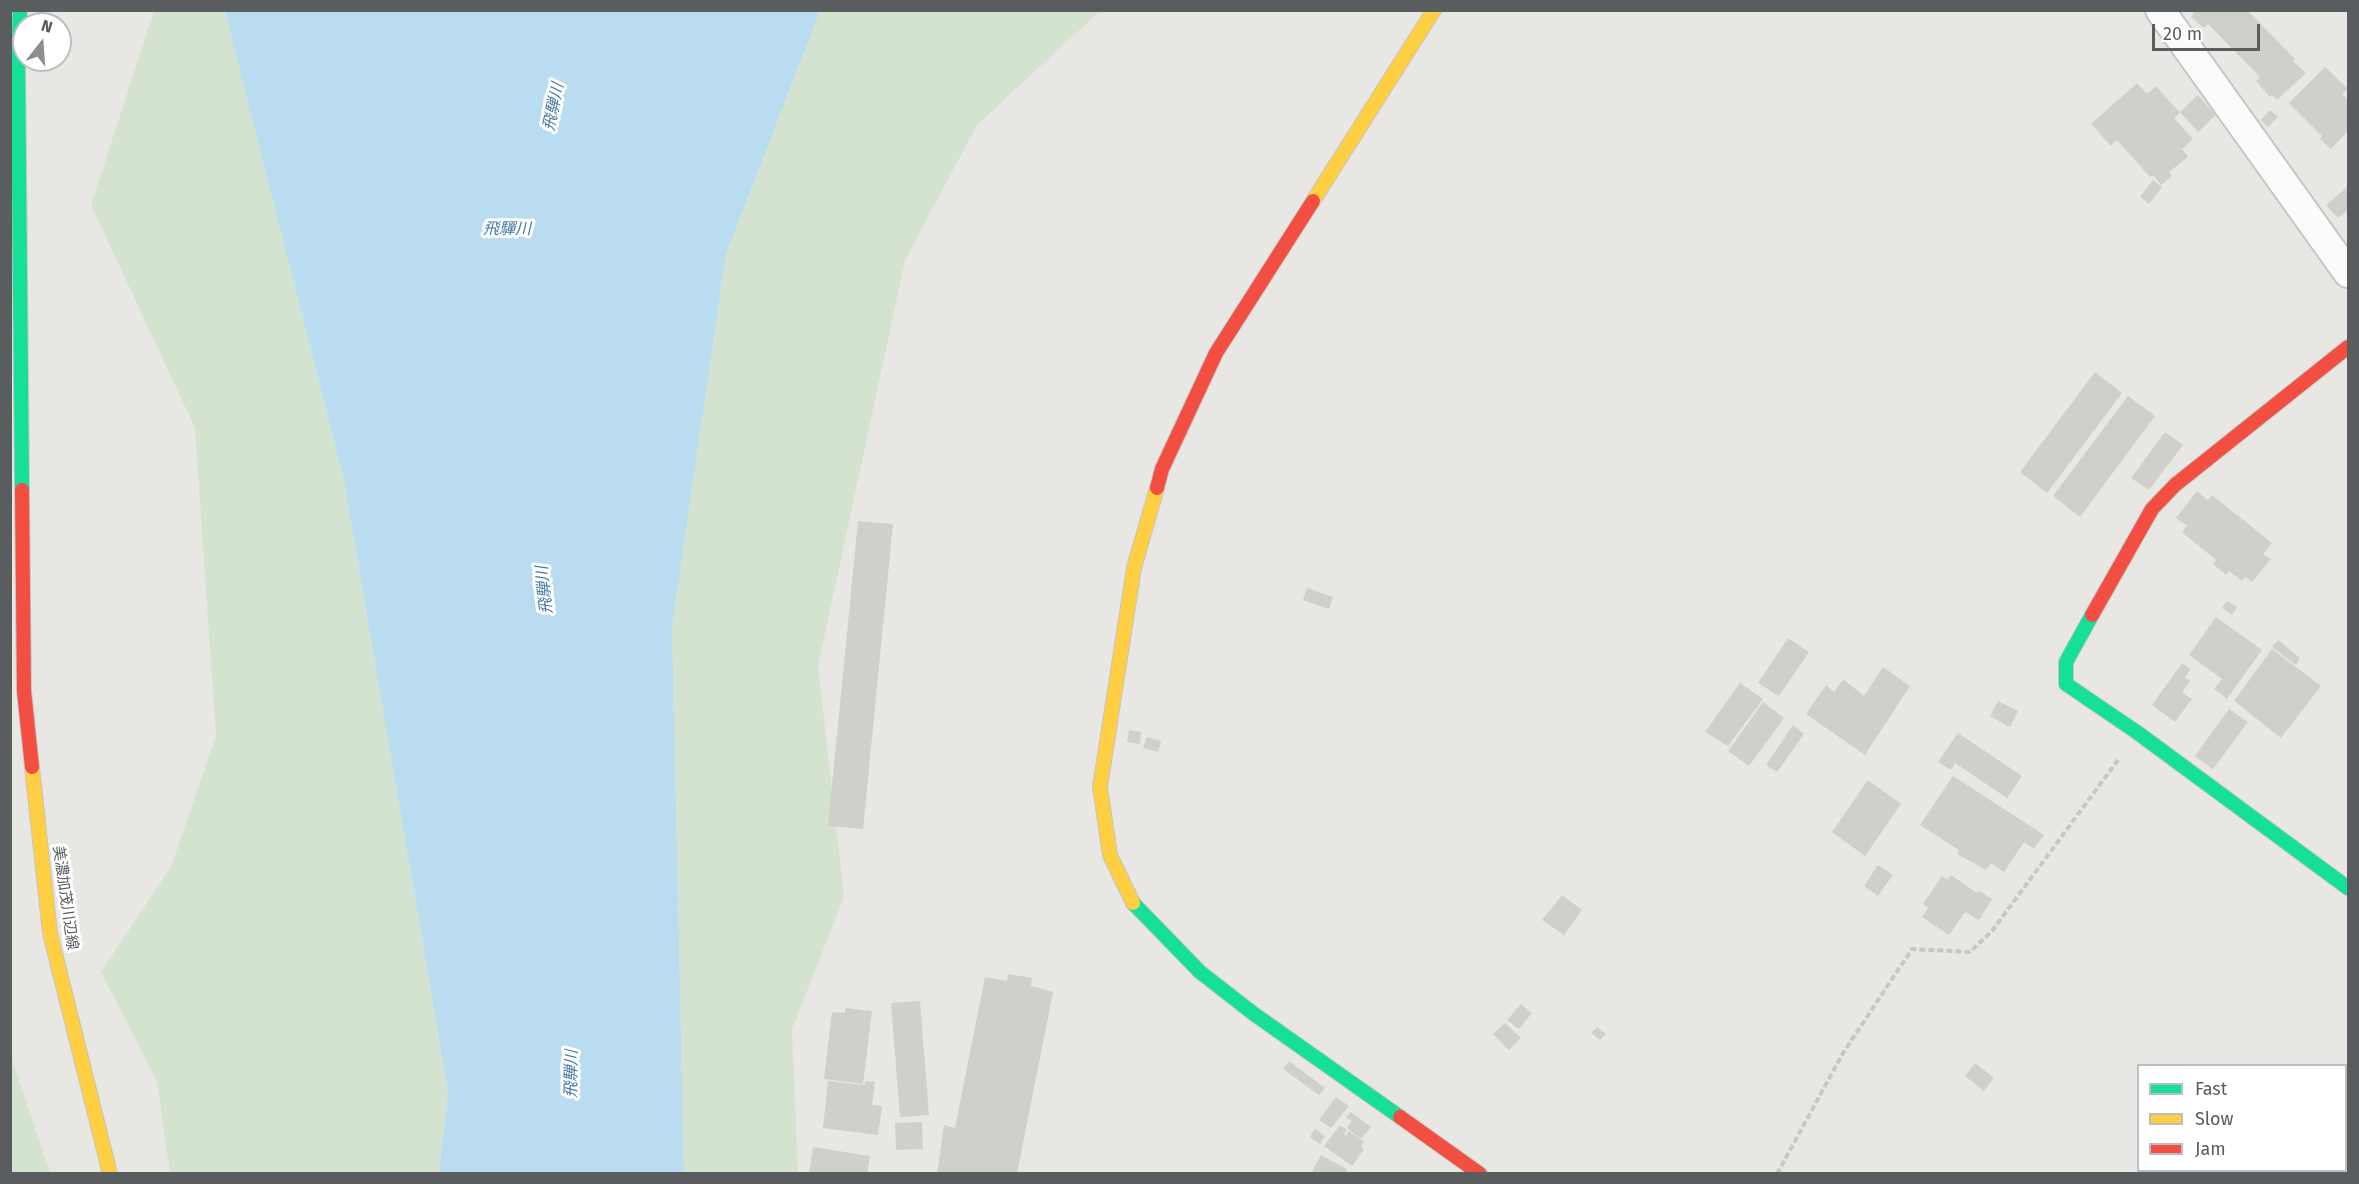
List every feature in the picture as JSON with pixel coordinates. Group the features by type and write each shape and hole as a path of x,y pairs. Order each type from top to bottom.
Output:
{"street":[{"name":"美濃加茂川辺線","path":"20,10 18,76 24,691 50,933 110,1173"},
{"path":"1434,10 1216,353 1162,469 1134,568 1100,787 1110,855 1134,907 1200,972 1254,1014 1480,1173"},
{"path":"2160,10 2349,273"},
{"path":"2349,347 2175,485 2152,509 2066,662 2066,684 2138,733 2349,888"}],"path":[{"path":"1777,1173 1843,1053 1912,949 1970,952 1992,931 2138,733"}],"green space":[{"path":"154,11 225,11 344,481 448,1091 439,1173 170,1173 157,1081 101,972 171,867 216,736 195,428 91,205"},
{"path":"820,11 1100,11 977,125 905,260 818,666 844,897 792,1029 798,1173 684,1174 672,626 726,254"},
{"path":"11,1056 50,1173 11,1173"}],"water":[{"name":"飛驒川","path":"225,11 820,11 726,254 672,626 684,1173 439,1173 448,1091 344,481"}],"building":[{"path":"2192,10 2247,10 2306,73 2277,100 2272,95 2270,97 2256,81 2260,77 2208,24 2204,28 2191,17 2194,13"},
{"path":"2325,67 2348,89 2342,94 2348,100 2348,131 2331,149 2320,139 2322,136 2289,103"},
{"path":"2137,83 2147,94 2156,86 2180,113 2174,118 2193,139 2182,149 2188,157 2169,172 2172,176 2161,185 2153,175 2150,177 2117,140 2111,146 2091,124"},
{"path":"2198,95 2216,115 2198,132 2180,112"},
{"path":"2270,110 2278,117 2268,127 2261,120"},
{"path":"2153,180 2162,187 2149,204 2140,197"},
{"path":"2348,186 2348,210 2338,218 2326,205"},
{"path":"2095,372 2122,393 2047,493 2020,472"},
{"path":"2128,396 2155,416 2080,517 2053,496"},
{"path":"2165,432 2183,445 2149,490 2131,478"},
{"path":"2197,491 2208,500 2212,495 2272,543 2263,554 2271,559 2252,582 2245,577 2242,581 2229,571 2226,575 2213,564 2216,560 2182,532 2187,526 2176,518"},
{"path":"858,521 893,524 863,829 828,826"},
{"path":"1307,588 1333,597 1329,609 1303,600"},
{"path":"2227,601 2237,607 2232,615 2222,608"},
{"path":"2216,617 2262,650 2227,699 2214,689 2222,679 2189,655"},
{"path":"1788,638 1809,652 1779,696 1758,683"},
{"path":"2278,640 2300,658 2296,665 2272,647"},
{"path":"2272,649 2321,686 2281,738 2234,701"},
{"path":"2182,663 2190,669 2185,678 2190,681 2182,692 2192,699 2175,722 2152,705"},
{"path":"1883,667 1910,686 1865,755 1806,714 1826,685 1834,692 1843,679 1864,696"},
{"path":"1740,683 1763,699 1728,746 1705,732"},
{"path":"1998,701 2018,711 2010,727 1990,716"},
{"path":"1763,702 1784,718 1749,766 1728,751"},
{"path":"2229,709 2248,722 2213,769 2195,756"},
{"path":"1793,725 1804,734 1777,772 1766,765"},
{"path":"1129,730 1141,732 1140,744 1127,742"},
{"path":"1958,733 2022,776 2007,798 1955,763 1951,770 1938,762"},
{"path":"1147,737 1161,741 1158,752 1143,748"},
{"path":"1953,776 2044,835 2034,849 2024,842 2004,872 1991,863 1986,870 1957,854 1959,850 1920,825"},
{"path":"1868,780 1901,804 1865,856 1832,832"},
{"path":"1878,865 1893,875 1878,896 1864,886"},
{"path":"1951,875 1977,893 1979,891 1992,899 1979,920 1965,912 1949,935 1922,917 1928,908 1923,904 1942,876 1948,880"},
{"path":"1562,895 1582,910 1564,935 1542,920"},
{"path":"1008,974 1032,978 1031,986 1053,992 1017,1174 937,1174 944,1125 955,1128 985,977 1007,981"},
{"path":"920,1001 929,1115 900,1117 891,1003"},
{"path":"1521,1004 1532,1013 1519,1029 1507,1020"},
{"path":"845,1008 872,1011 863,1084 824,1079 832,1012 845,1013"},
{"path":"1505,1023 1521,1038 1509,1050 1493,1034"},
{"path":"1597,1027 1606,1034 1600,1040 1591,1033"},
{"path":"1289,1061 1325,1088 1319,1095 1283,1069"},
{"path":"1975,1063 1994,1078 1984,1091 1965,1076"},
{"path":"828,1081 865,1085 865,1081 875,1082 872,1105 882,1106 878,1135 823,1128"},
{"path":"1336,1097 1349,1106 1331,1128 1319,1120"},
{"path":"1351,1112 1371,1127 1361,1139 1347,1128 1352,1121 1346,1117"},
{"path":"922,1122 923,1149 896,1150 895,1123"},
{"path":"1340,1125 1347,1130 1344,1134 1346,1136 1349,1131 1364,1142 1361,1146 1364,1149 1352,1166 1324,1146"},
{"path":"1315,1129 1325,1136 1320,1144 1310,1137"},
{"path":"813,1147 870,1156 867,1174 809,1174"},
{"path":"1321,1155 1347,1169 1345,1174 1311,1174"}],"traffic: fast":[{"path":"20,10 18,64 22,490"},
{"path":"2092,615 2066,662 2066,684 2138,733 2348,888"},
{"path":"1133,903 1200,972 1254,1014 1400,1117"}],"traffic: slow":[{"path":"1313,201 1434,10"},
{"path":"1133,903 1110,855 1100,787 1134,568 1157,488"},
{"path":"32,767 50,933 110,1174"}],"traffic: jam":[{"path":"1157,488 1162,469 1216,353 1313,201"},
{"path":"2092,615 2152,509 2175,485 2348,347"},
{"path":"22,490 24,691 32,767"},
{"path":"1400,1117 1480,1174"}],"water label":[{"name":"飛騨川","path":"554,107"},
{"name":"飛騨川","path":"545,590"},
{"name":"飛騨川","path":"572,1074"}]}
